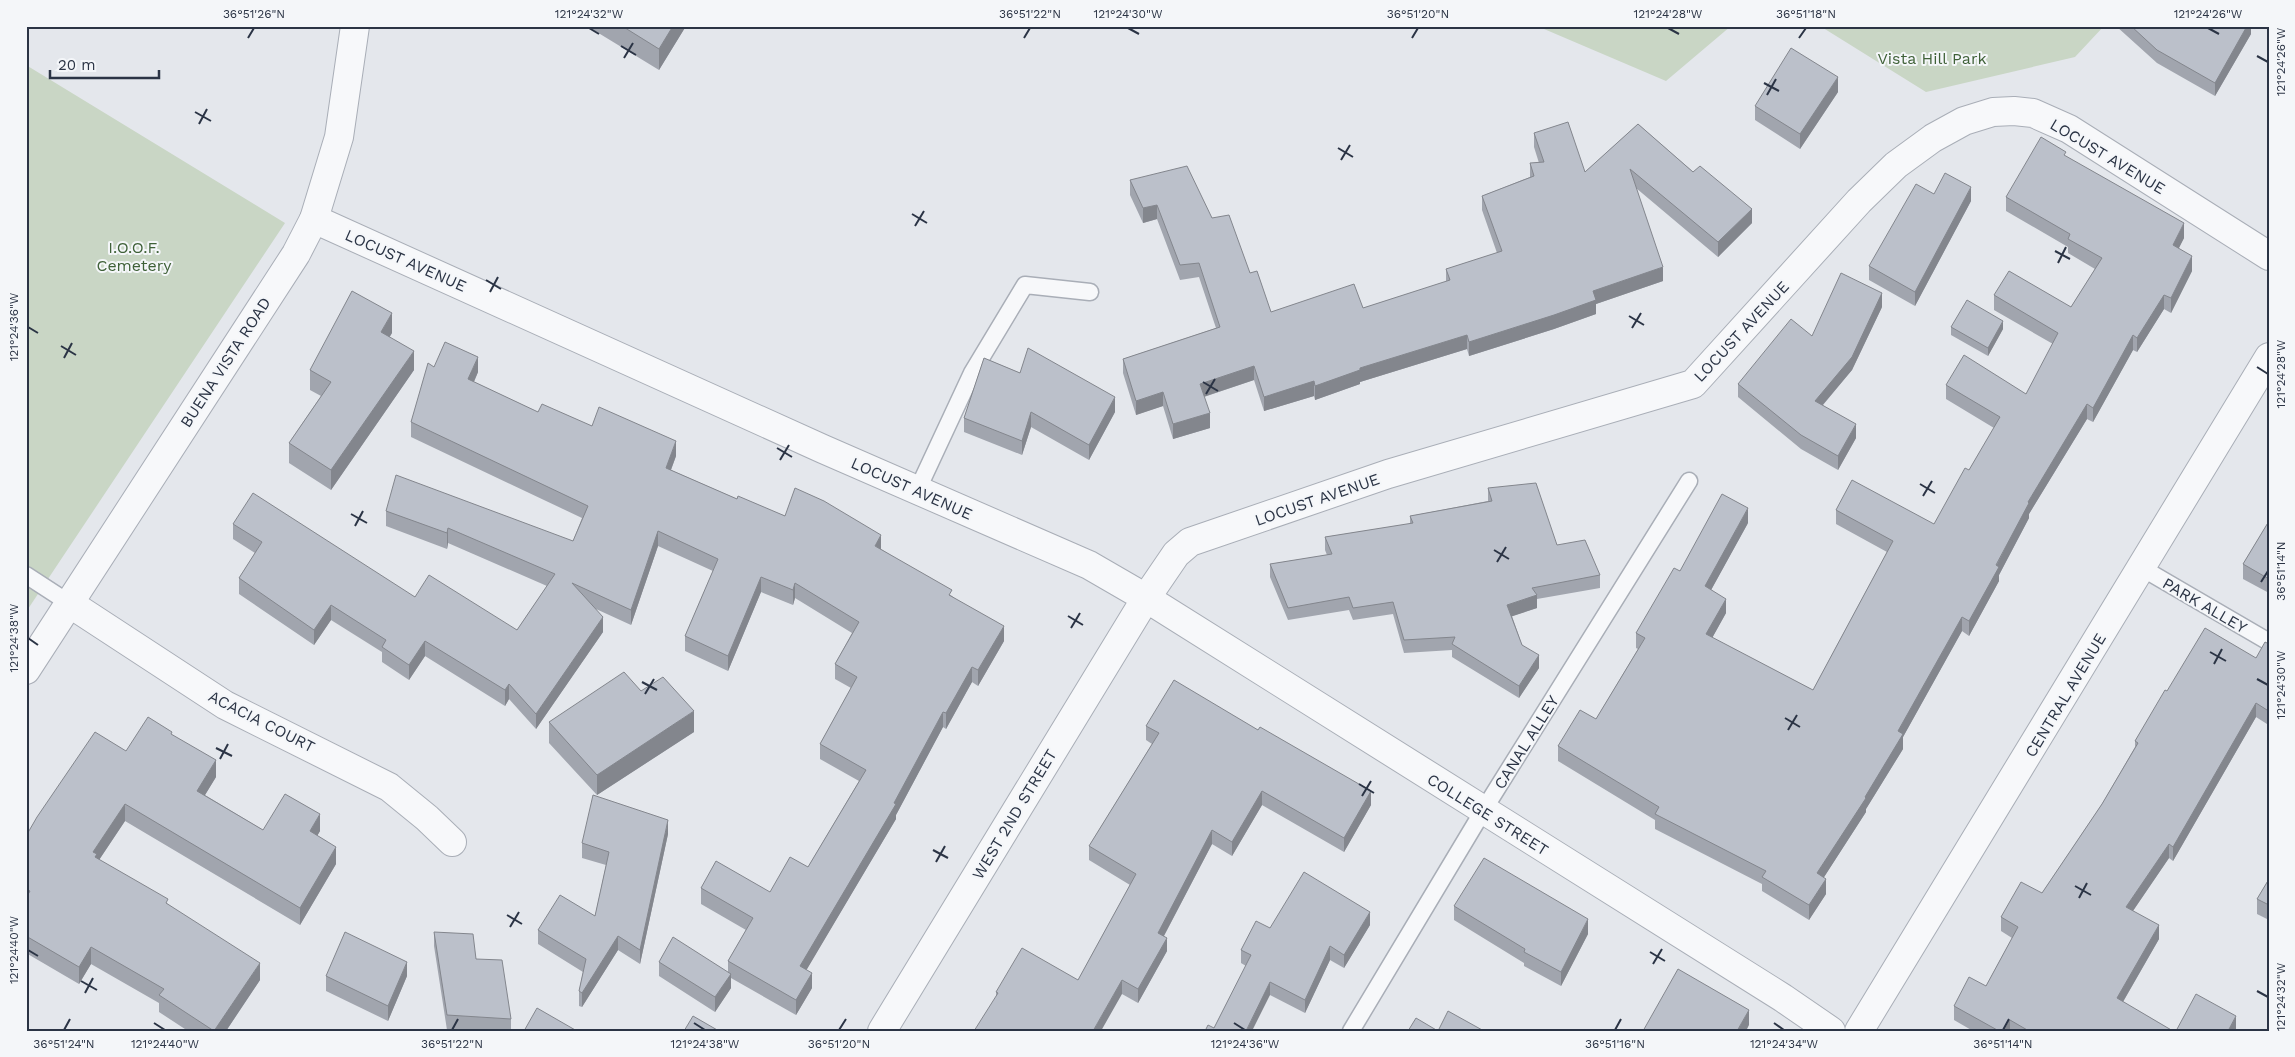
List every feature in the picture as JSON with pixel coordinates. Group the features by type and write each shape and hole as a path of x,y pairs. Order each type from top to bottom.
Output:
{"street":[{"name":"BUENA VISTA ROAD","path":"26,670 296,254 314,219 338,137 354,26"},
{"name":"LOCUST AVENUE","path":"314,219 917,491 1089,565 1146,598 1176,554 1190,542 1388,474 1693,384 1859,201 1896,165 1933,138 1971,119 1993,112 2014,110 2033,113 2069,129 2269,256"},
{"name":"CENTRAL AVENUE","path":"1859,1031 2269,358"},
{"name":"COLLEGE STREET","path":"1146,598 1775,993 1831,1031"},
{"name":"WEST 2ND STREET","path":"882,1031 1146,598"},
{"name":"ACACIA COURT","path":"69,603 225,705 389,787 427,818 452,842"}],"lane":[{"path":"917,491 972,374 1025,285 1090,292"},
{"name":"CANAL ALLEY","path":"1351,1031 1483,811 1689,481"},
{"name":"PARK ALLEY","path":"2142,568 2269,642"},
{"path":"26,575 69,603"}],"green space":[{"path":"1537,26 1731,26 1666,81"},
{"name":"Vista Hill Park","path":"1820,26 2104,26 2075,57 1926,92"},
{"name":"I.O.O.F. Cemetery","path":"26,65 285,223 26,612"}],"building":[{"path":"622,26 673,26 659,49"},
{"path":"2131,26 2247,26 2215,83 2157,50"},
{"path":"1791,48 1838,77 1800,134 1755,106"},
{"path":"1568,122 1585,172 1638,124 1693,172 1700,166 1752,209 1718,242 1630,169 1663,267 1593,291 1596,300 1469,342 1467,335 1360,368 1360,370 1315,386 1314,381 1264,397 1254,366 1200,384 1210,413 1173,424 1163,392 1136,401 1123,359 1220,327 1199,263 1180,265 1157,205 1143,208 1130,180 1187,166 1212,218 1229,215 1250,273 1257,271 1271,312 1354,284 1363,308 1450,280 1446,269 1502,251 1482,196 1534,176 1530,163 1544,162 1534,133"},
{"path":"2041,137 2066,152 2064,155 2184,223 2173,245 2192,256 2171,298 2164,295 2137,338 2133,335 2093,408 2087,404 2028,502 1996,565 1999,567 1969,621 1962,617 1898,731 1903,734 1866,798 1817,873 1826,879 1809,905 1762,877 1766,871 1655,814 1659,807 1558,746 1580,710 1596,719 1645,638 1636,633 1674,568 1680,571 1722,494 1748,508 1705,586 1726,599 1706,634 1813,690 1893,541 1836,510 1852,480 1934,524 1965,468 1969,470 2000,417 1946,385 1964,355 2026,394 2058,333 1994,295 2009,271 2071,307 2102,258 2068,239 2070,234 2006,197"},
{"path":"1945,173 1971,187 1915,292 1869,266 1916,184 1934,194"},
{"path":"1841,273 1882,293 1852,357 1815,401 1856,424 1838,456 1801,435 1738,384 1791,319 1812,336"},
{"path":"352,291 392,313 381,332 414,351 331,470 289,443 331,382 310,370"},
{"path":"1967,300 2003,321 1988,348 1951,327"},
{"path":"445,342 478,357 468,379 538,412 542,404 592,426 599,407 676,441 666,468 737,499 738,496 785,516 795,488 824,501 881,535 875,546 952,590 949,595 1004,626 978,670 972,667 946,713 943,712 894,803 896,804 800,966 812,973 796,1000 728,961 753,918 701,888 716,861 770,892 790,857 808,867 866,770 820,744 857,677 835,664 859,622 795,583 793,590 761,577 728,656 685,636 718,559 658,531 631,610 572,583 603,617 536,714 509,684 505,690 425,641 409,665 382,647 386,640 331,605 314,630 239,578 262,542 233,524 253,493 415,597 429,575 517,630 555,574 448,528 447,533 386,511 396,475 573,541 588,506 411,422 428,363 434,367"},
{"path":"1028,348 1115,397 1089,445 1031,412 1022,441 964,418 984,358 1020,373"},
{"path":"1536,483 1557,545 1585,540 1600,575 1532,588 1537,595 1507,605 1522,645 1539,655 1519,686 1452,644 1455,637 1404,640 1393,602 1353,608 1349,597 1288,608 1270,564 1332,554 1325,537 1413,523 1410,516 1492,501 1488,488"},
{"path":"2269,521 2269,579 2243,564"},
{"path":"2205,628 2256,658 2265,642 2269,644 2269,707 2267,710 2256,703 2173,847 2169,844 2126,907 2159,925 2117,998 2173,1031 2029,1031 2010,1020 2004,1031 1999,1031 1954,1006 1969,977 1986,986 2018,927 2001,917 2021,882 2042,893 2102,804 2138,743 2135,741"},
{"path":"624,672 641,691 663,677 694,711 597,775 549,722"},
{"path":"1174,680 1258,730 1260,727 1371,791 1344,838 1262,791 1232,842 1212,830 1158,933 1167,938 1138,989 1122,980 1093,1031 974,1031 998,993 996,992 1022,948 1078,980 1136,874 1089,846 1159,733 1146,726"},
{"path":"148,717 172,732 171,734 216,760 197,791 263,830 285,794 320,814 310,831 336,847 300,908 125,804 93,852 97,854 95,857 168,899 166,903 260,963 214,1031 159,995 164,989 91,947 79,967 26,936 26,898 30,891 26,889 26,836 95,732 126,751"},
{"path":"593,795 668,820 640,950 618,936 582,993 579,991 586,959 538,930 560,895 595,916 609,852 582,843"},
{"path":"1484,858 1588,919 1561,972 1524,952 1525,949 1454,906"},
{"path":"1304,872 1370,912 1344,955 1330,946 1305,1000 1270,982 1246,1031 1205,1031 1208,1025 1214,1028 1251,955 1241,950 1256,921 1270,928"},
{"path":"2269,879 2269,905 2257,899"},
{"path":"345,932 407,962 388,1006 326,976"},
{"path":"434,932 473,934 476,959 502,960 511,1019 447,1015"},
{"path":"673,937 731,974 715,997 659,962"},
{"path":"1678,969 1749,1010 1737,1031 1643,1031"},
{"path":"2196,994 2236,1016 2228,1031 2176,1031"},
{"path":"537,1008 577,1031 524,1031"},
{"path":"1448,1011 1484,1031 1438,1031"},
{"path":"693,1016 719,1031 684,1031"},
{"path":"1416,1018 1438,1031 1408,1031"}]}
